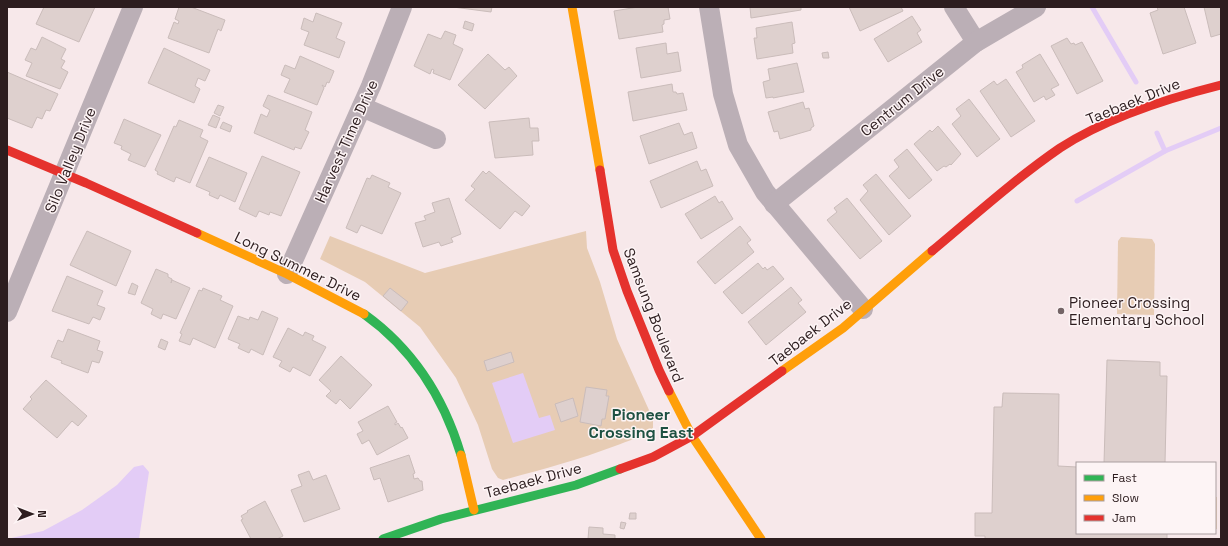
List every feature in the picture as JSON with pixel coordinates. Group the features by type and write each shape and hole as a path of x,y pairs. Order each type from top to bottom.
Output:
{"street":[{"name":"Silo Valley Drive","path":"7,312 133,7"},
{"name":"Harvest Time Drive","path":"287,274 362,107 392,37 402,7"},
{"name":"Samsung Boulevard","path":"572,7 613,250 627,291 659,370 692,436 761,539"},
{"path":"709,7 723,94 738,145 765,192 774,204 864,308"},
{"path":"954,7 976,42"},
{"name":"Centrum Drive","path":"774,204 976,42 1036,7"},
{"name":"Taebaek Drive","path":"383,539 441,519 576,485 653,457 692,436 843,328 864,308 983,208 1061,148 1114,120 1180,95 1221,85"},
{"path":"362,107 436,139"},
{"name":"Long Summer Drive","path":"7,150 287,274 308,286 350,305 382,326 410,356 433,387 460,454 474,510"}],"shaded area":[{"path":"586,231 587,248 600,282 617,339 653,419 653,428 635,438 601,451 503,480 498,478 492,469 478,425 456,378 420,327 365,282 320,259 330,236 425,273"},
{"path":"1121,237 1152,239 1155,244 1154,315 1117,314 1118,241"},
{"path":"523,373 539,418 550,415 555,430 513,443 492,383"},
{"path":"143,465 149,472 139,539 7,539 43,531 82,510 117,485 134,467"},
{"path":"1216,497 1217,497 1216,529"}],"building":[{"path":"44,7 95,7 79,42 36,24"},
{"path":"179,7 191,7 225,20 221,31 218,29 209,53 168,38 174,22 178,24 179,21 175,19"},
{"path":"453,7 492,7 491,12"},
{"path":"638,7 668,7 670,19 664,20 664,24 662,25 663,32 619,39 614,11"},
{"path":"750,7 801,7 801,10 751,18"},
{"path":"849,7 901,7 903,11 860,31"},
{"path":"1157,7 1184,7 1196,43 1163,54 1150,13 1158,10"},
{"path":"1204,7 1221,7 1221,34 1211,37"},
{"path":"316,13 342,23 336,38 345,42 339,58 304,45 309,32 301,29 304,18 313,22"},
{"path":"912,16 921,30 917,33 922,42 888,62 874,39"},
{"path":"465,21 474,24 472,31 463,28"},
{"path":"792,22 795,43 792,44 793,53 757,59 754,38 757,38 756,28"},
{"path":"445,31 456,35 453,44 463,49 450,80 433,73 434,70 432,69 430,74 414,66 428,34 441,39"},
{"path":"42,37 66,49 61,59 65,61 61,68 68,72 60,89 26,76 32,63 25,60 31,48 36,50"},
{"path":"1067,38 1071,44 1074,43 1075,45 1082,42 1103,81 1077,94 1051,46"},
{"path":"666,43 667,54 678,52 681,71 641,78 636,48"},
{"path":"164,48 210,70 205,81 198,78 195,86 200,89 194,103 148,83"},
{"path":"828,52 829,58 823,58 822,53"},
{"path":"488,54 505,70 509,67 517,76 485,109 458,85"},
{"path":"1040,54 1059,85 1051,89 1055,95 1046,100 1044,96 1034,102 1016,72 1023,68 1022,65"},
{"path":"300,56 334,71 329,83 327,82 325,87 322,85 324,88 317,105 284,92 290,79 281,75 285,65 295,69"},
{"path":"797,63 804,92 766,98 763,82 770,80 768,69"},
{"path":"7,72 58,94 50,111 46,110 42,119 37,117 32,128 7,118"},
{"path":"1006,79 1035,121 1011,137 980,91 994,81 997,85"},
{"path":"672,84 673,92 676,92 677,94 683,93 687,110 633,121 628,92"},
{"path":"268,95 312,112 305,130 309,132 301,149 295,147 294,150 254,133 261,114 267,117 270,110 263,106"},
{"path":"969,99 1000,139 977,157 952,124 961,116 956,109"},
{"path":"803,102 805,109 809,108 814,126 811,130 780,139 778,131 774,132 768,112"},
{"path":"218,105 224,107 220,116 214,113"},
{"path":"213,115 220,118 216,128 208,125"},
{"path":"529,118 530,128 538,128 539,141 532,141 533,155 495,158 489,122"},
{"path":"124,119 161,135 145,167 128,160 131,154 121,149 122,146 114,143"},
{"path":"179,120 203,130 200,137 208,141 190,183 176,177 174,182 157,174 158,172 155,170 174,126 176,127"},
{"path":"223,122 232,126 230,132 220,128"},
{"path":"679,123 684,135 692,132 697,148 649,164 640,136"},
{"path":"938,126 961,154 951,165 950,164 946,167 944,166 937,171 914,144 930,130 932,132"},
{"path":"907,149 932,180 909,199 889,176 899,167 894,160"},
{"path":"262,156 300,172 281,216 270,212 269,215 259,211 256,217 239,209"},
{"path":"209,157 247,173 235,202 220,195 218,199 209,195 210,192 196,186"},
{"path":"697,161 701,171 706,169 713,186 661,208 650,181"},
{"path":"483,171 486,174 489,171 530,206 522,216 515,211 500,229 465,200 475,189 471,186"},
{"path":"876,174 911,216 889,235 860,200 868,191 863,185"},
{"path":"372,175 390,183 388,187 401,193 382,234 361,225 357,233 346,228 367,178 370,179"},
{"path":"715,196 719,203 722,201 733,219 701,239 685,214"},
{"path":"449,198 461,234 451,238 453,242 441,246 439,242 423,247 415,223 426,220 424,216 435,212 432,203"},
{"path":"847,198 882,241 860,259 827,220 837,212 834,208"},
{"path":"740,226 751,240 747,243 754,252 715,284 697,262"},
{"path":"87,231 131,251 116,286 70,265"},
{"path":"758,263 763,269 765,267 767,270 773,266 784,279 742,314 723,292"},
{"path":"156,269 168,274 168,277 172,279 171,283 172,280 190,288 176,319 163,314 161,319 151,314 153,309 141,303"},
{"path":"67,276 103,291 97,305 105,308 100,320 93,317 89,324 52,311"},
{"path":"132,283 138,286 135,295 128,293"},
{"path":"791,287 802,300 798,303 806,312 766,345 748,322"},
{"path":"203,288 222,296 220,300 233,306 215,348 193,338 190,345 179,341 182,334 180,333 199,290 202,291"},
{"path":"390,288 408,302 401,311 383,296"},
{"path":"262,311 278,318 263,355 251,349 249,353 238,348 240,344 228,339 238,316 249,320 250,317 258,320"},
{"path":"288,328 303,336 305,332 314,336 312,340 326,347 310,376 293,367 290,372 279,366 282,361 273,357"},
{"path":"68,329 100,341 97,350 103,352 99,363 92,361 88,373 61,363 62,361 51,357 58,340 63,342"},
{"path":"161,339 168,342 165,350 158,347"},
{"path":"511,352 514,362 487,371 484,361"},
{"path":"341,356 372,385 350,409 340,399 336,404 326,396 331,391 319,380"},
{"path":"1107,360 1160,362 1160,376 1167,376 1165,462 1104,462"},
{"path":"46,380 87,416 78,426 72,421 57,438 23,409 32,399 30,397"},
{"path":"586,387 607,390 606,396 609,396 605,419 602,419 601,426 580,422"},
{"path":"1003,393 1059,394 1058,466 1076,467 1076,534 1167,534 1167,539 985,539 985,536 975,536 975,513 992,513 994,407 1002,407"},
{"path":"573,398 578,416 561,422 555,404"},
{"path":"388,406 397,422 395,425 398,423 401,428 402,427 408,438 377,455 369,440 362,444 357,434 363,431 358,422"},
{"path":"409,455 415,473 413,474 414,479 418,478 422,481 423,490 388,502 380,478 374,480 370,468"},
{"path":"309,471 313,480 326,475 340,509 304,522 291,490 302,486 298,475"},
{"path":"265,501 283,536 277,539 251,539 241,520 243,519 241,516"},
{"path":"630,513 636,513 636,519 629,519"},
{"path":"621,522 626,523 624,529 620,528"},
{"path":"589,527 603,528 603,534 615,535 615,539 588,539"}],"waterway":[{"path":"1092,7 1136,82"},
{"path":"1157,133 1165,151 1221,128"},
{"path":"1077,201 1165,151"}],"traffic: fast":[{"path":"364,314 382,328 397,343 412,359 424,376 446,414 461,455"},
{"path":"383,539 441,519 576,485 620,469"}],"traffic: slow":[{"path":"572,7 600,170"},
{"path":"197,233 287,274 364,314"},
{"path":"782,371 843,328 932,251"},
{"path":"669,391 692,436 761,539"},
{"path":"461,455 474,510"}],"traffic: jam":[{"path":"932,251 1027,172 1078,137 1097,127 1138,110 1180,96 1221,85"},
{"path":"7,150 86,183 197,233"},
{"path":"600,170 613,250 627,291 669,391"},
{"path":"620,469 653,457 692,436 782,371"}],"place":[{"name":"Pioneer Crossing Elementary School","path":"1061,311"}],"district":[{"name":"Pioneer Crossing East","path":"641,423"}]}
